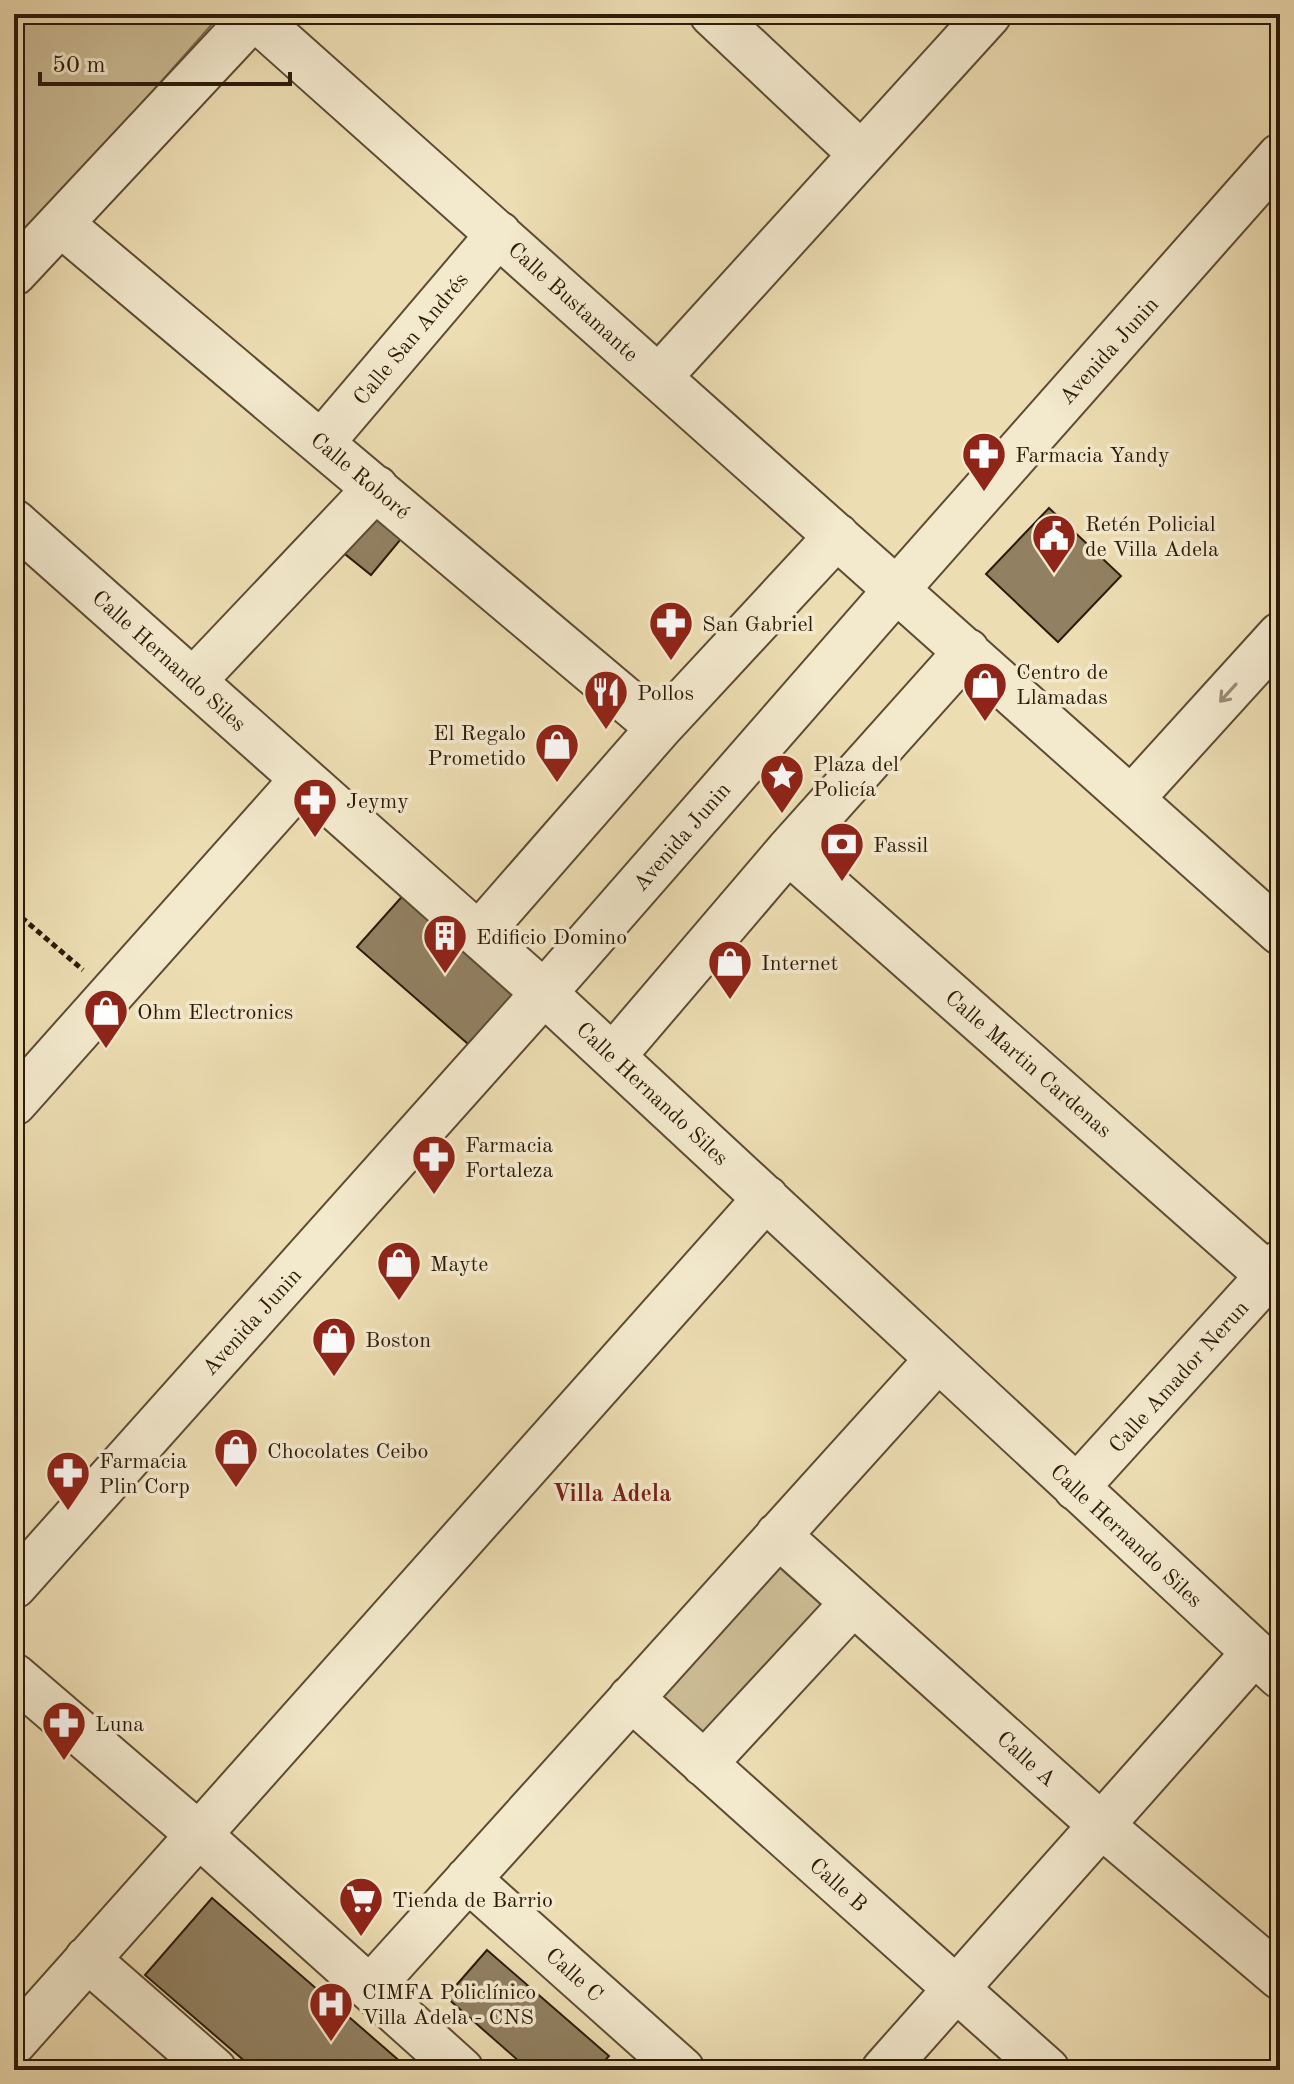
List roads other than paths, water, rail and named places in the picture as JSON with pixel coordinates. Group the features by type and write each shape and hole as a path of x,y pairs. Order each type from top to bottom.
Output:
{"street":[{"path":"712,14 860,153"},
{"path":"659,377 989,14"},
{"path":"14,273 254,15"},
{"name":"Calle Bustamante","path":"254,15 1280,932"},
{"name":"Avenida Junin","path":"14,1586 544,993 1280,156"},
{"name":"Calle Roboré","path":"61,224 659,728"},
{"name":"Calle San Andrés","path":"322,442 499,234"},
{"path":"193,681 376,488"},
{"name":"Calle Hernando Siles","path":"14,522 544,993 1267,1664"},
{"path":"479,934 659,728 837,536"},
{"path":"1131,799 1280,635"},
{"path":"613,1056 788,851 967,651"},
{"path":"14,1103 303,779"},
{"name":"Calle Martin Cardenas","path":"788,851 1275,1270"},
{"path":"14,2042 766,1198"},
{"name":"Calle Amador Nerun","path":"1076,1488 1275,1270"},
{"path":"370,1988 938,1359"},
{"name":"Calle A","path":"778,1535 1101,1825 1280,1977"},
{"path":"704,1764 853,1603"},
{"path":"884,2070 1101,1825 1267,1664"},
{"path":"14,1676 198,1834 461,2070"},
{"name":"Calle B","path":"631,1698 1047,2070"},
{"name":"Calle C","path":"468,1879 682,2070"},
{"path":"87,1959 214,2070"}],"place":[{"name":"Farmacia Yandy","path":"984,493"},
{"name":"Retén Policial de Villa Adela","path":"1054,575"},
{"name":"San Gabriel","path":"671,662"},
{"name":"Centro de Llamadas","path":"985,723"},
{"name":"Pollos","path":"606,731"},
{"name":"El Regalo Prometido","path":"557,784"},
{"name":"Plaza del Policía","path":"782,815"},
{"name":"Jeymy","path":"315,839"},
{"name":"Fassil","path":"842,883"},
{"name":"Edificio Domino","path":"445,975"},
{"name":"Internet","path":"730,1001"},
{"name":"Ohm Electronics","path":"106,1050"},
{"name":"Farmacia Fortaleza","path":"434,1196"},
{"name":"Mayte","path":"399,1302"},
{"name":"Boston","path":"334,1378"},
{"name":"Chocolates Ceibo","path":"236,1489"},
{"name":"Farmacia Plin Corp","path":"68,1512"},
{"name":"Luna","path":"64,1762"},
{"name":"Tienda de Barrio","path":"361,1938"},
{"name":"CIMFA Policlínico Villa Adela - CNS","path":"331,2043"}],"district":[{"name":"Villa Adela","path":"612,1493"}]}
